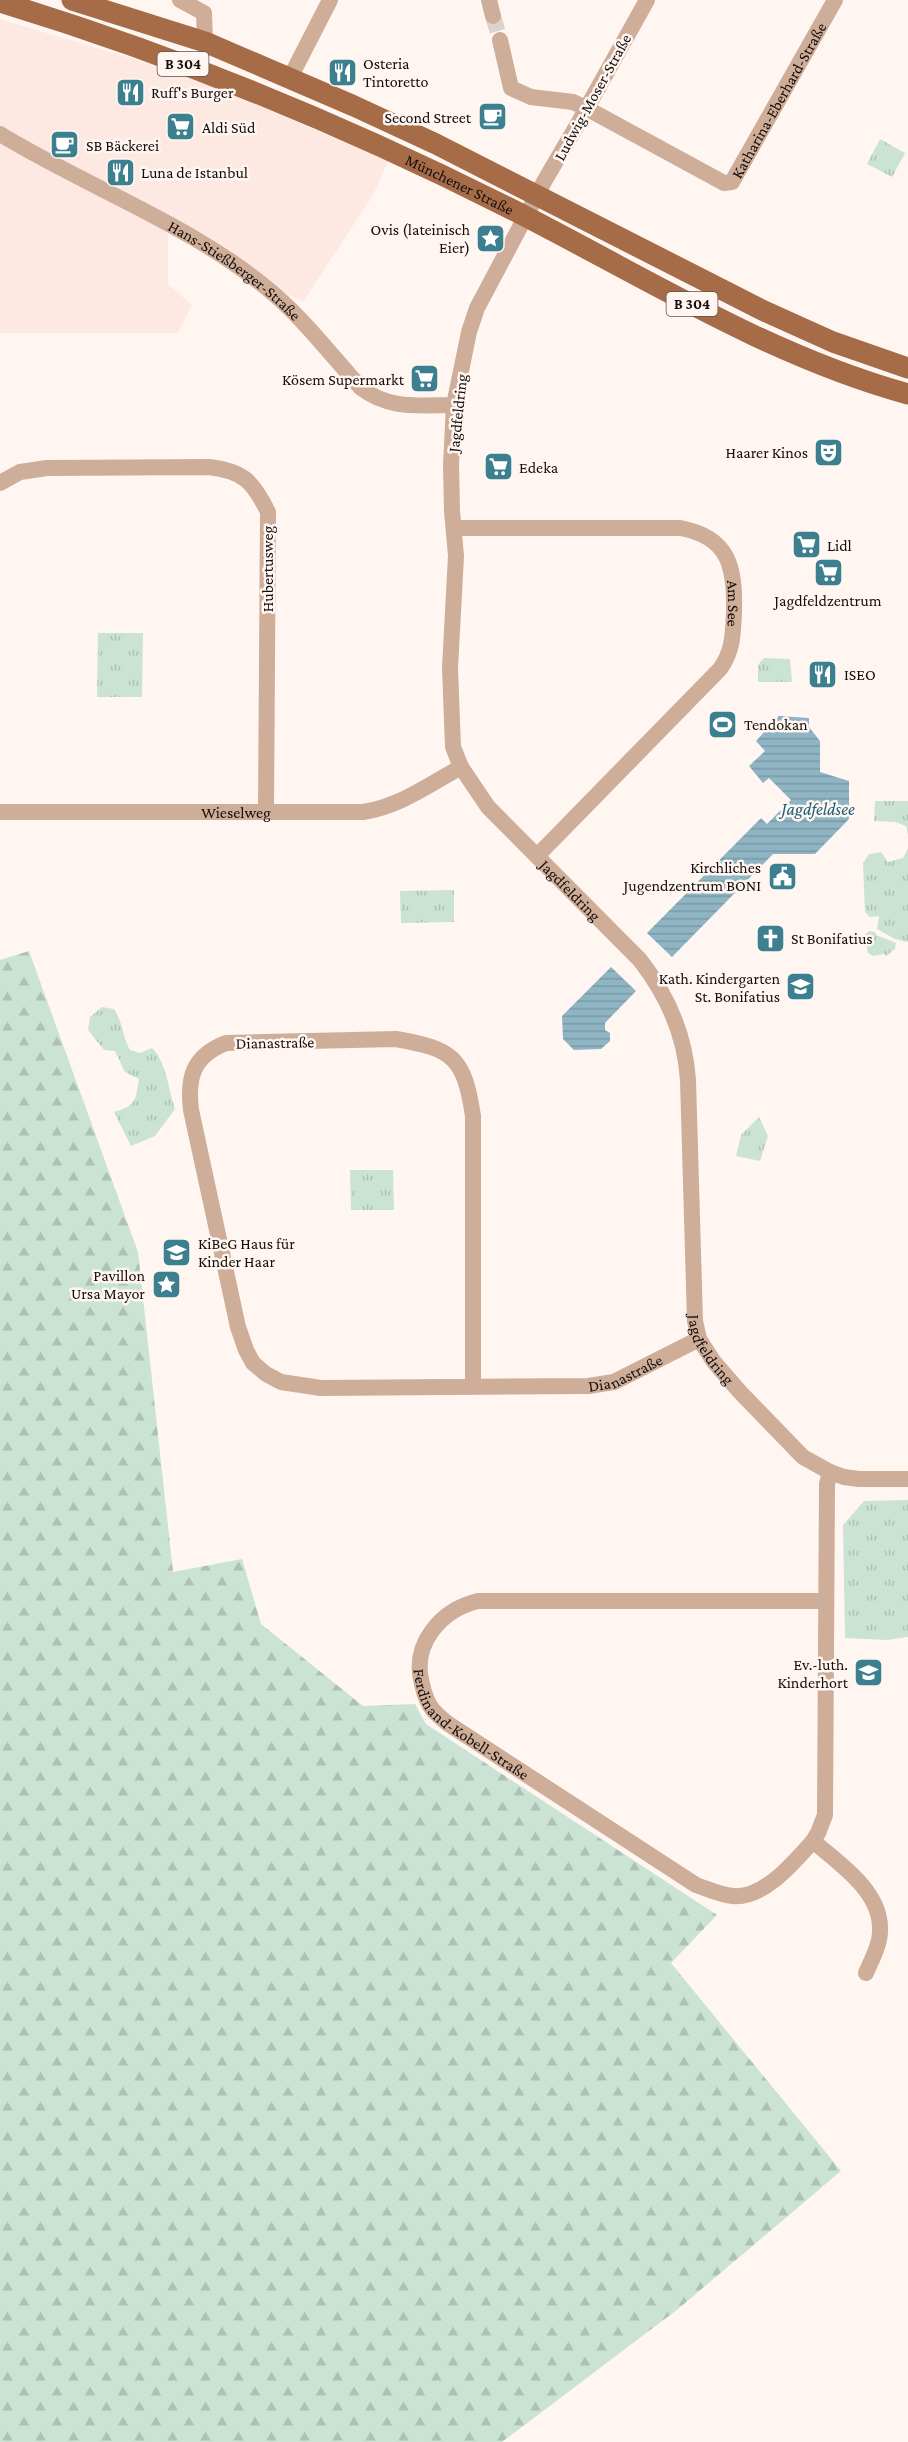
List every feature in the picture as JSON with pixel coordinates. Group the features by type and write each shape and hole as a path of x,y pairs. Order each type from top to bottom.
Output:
{"main road":[{"name":"Münchener Straße","path":"72,0 205,42 290,78 416,135 762,310 832,342 908,368"},
{"name":"Münchener Straße","path":"0,2 135,47 262,94 363,137 525,216 753,334 864,382 908,394"}],"street":[{"path":"180,0 204,13 205,42"},
{"path":"290,78 330,0"},
{"name":"Ludwig-Moser-Straße","path":"537,195 646,0"},
{"name":"Katharina-Eberhard-Straße","path":"500,40 511,88 531,96 573,102 724,183 734,181 835,0"},
{"name":"Hans-Stießberger-Straße","path":"0,134 166,224 237,266 307,325 332,356 371,396 388,404 454,405"},
{"name":"Jagdfeldring","path":"537,195 477,308 469,332 454,405 451,499 456,567 451,649 453,747 461,767 488,807 640,960 666,997 686,1053 694,1299 699,1339 714,1362 753,1406 803,1456 830,1472 859,1479 908,1479"},
{"name":"Hubertusweg","path":"0,483 20,472 47,468 208,467 226,469 246,478 260,494 268,512 266,810"},
{"name":"Am See","path":"454,528 680,528 693,530 715,542 725,555 734,575 733,644 728,658 720,669 537,856"},
{"name":"Wieselweg","path":"0,812 266,810 363,812 404,800 461,767"},
{"name":"Dianastraße","path":"473,1386 473,1116 470,1094 462,1070 446,1052 423,1044 396,1039 226,1043 210,1049 199,1059 193,1073 190,1089 191,1110 238,1327 253,1363 266,1374 281,1382 300,1386 473,1386 588,1386 614,1382 699,1339"},
{"name":"Ferdinand-Kobell-Straße","path":"826,1601 478,1601 462,1605 443,1616 425,1641 419,1659 420,1677 424,1693 432,1709 447,1723 696,1885 733,1896 755,1891 769,1883 813,1841 823,1824 826,1806 827,1484 830,1472"},
{"path":"813,1841 849,1872 875,1905 880,1928 877,1946 866,1973"}],"shaded area":[{"path":"0,19 190,76 388,161 373,195 303,302 168,234 168,284 192,305 178,333 0,333"}],"green space":[{"path":"880,139 905,153 892,177 867,164"},
{"path":"98,633 143,633 142,697 97,697"},
{"path":"764,658 790,659 792,682 758,682 758,665"},
{"path":"875,801 908,801 908,835 906,826 895,822 874,821"},
{"path":"908,849 908,942 895,939 877,929 879,916 870,917 865,912 863,863 869,854 881,852 888,862 903,858"},
{"path":"454,890 454,922 401,923 400,891"},
{"path":"869,931 896,943 895,949 886,956 884,954 873,956 868,953 866,943 863,942 864,935"},
{"path":"29,951 138,1252 173,1572 242,1559 261,1624 363,1706 415,1704 426,1724 717,1915 671,1963 841,2171 678,2309 502,2442 0,2442 0,960"},
{"path":"102,1007 114,1009 130,1050 140,1053 152,1048 157,1054 164,1068 175,1109 155,1136 131,1146 114,1112 127,1107 134,1101 139,1079 125,1072 115,1051 104,1050 88,1030 90,1017"},
{"path":"759,1117 768,1136 760,1161 736,1156 741,1135"},
{"path":"350,1170 393,1170 394,1210 351,1210"},
{"path":"908,1500 908,1637 886,1640 845,1638 843,1525 864,1501"}],"water":[{"name":"Jagdfeldsee","path":"779,716 809,718 809,727 820,741 820,772 849,781 849,819 815,854 773,854 672,957 647,933 761,818 767,824 791,800 769,778 763,783 749,766 765,751 756,741"},
{"path":"611,967 636,991 605,1023 605,1030 610,1033 610,1041 601,1049 574,1050 563,1039 562,1016"}],"tunnel":[{"path":"493,16 500,40"}],"place":[{"name":"Osteria Tintoretto","path":"342,72"},
{"name":"Ruff's Burger","path":"130,92"},
{"name":"Second Street","path":"492,117"},
{"name":"Aldi Süd","path":"181,127"},
{"name":"SB Bäckerei","path":"65,145"},
{"name":"Luna de Istanbul","path":"120,172"},
{"name":"Ovis (lateinisch Eier)","path":"491,238"},
{"name":"Kösem Supermarkt","path":"425,379"},
{"name":"Haarer Kinos","path":"829,452"},
{"name":"Edeka","path":"498,467"},
{"name":"Lidl","path":"806,545"},
{"name":"Jagdfeldzentrum","path":"828,572"},
{"name":"ISEO","path":"823,674"},
{"name":"Tendokan","path":"723,724"},
{"name":"Kirchliches Jugendzentrum BONI","path":"782,876"},
{"name":"St Bonifatius","path":"770,938"},
{"name":"Kath. Kindergarten St. Bonifatius","path":"801,987"},
{"name":"KiBeG Haus für Kinder Haar","path":"177,1252"},
{"name":"Pavillon Ursa Mayor","path":"166,1284"},
{"name":"Ev.-luth. Kinderhort","path":"869,1673"}]}
